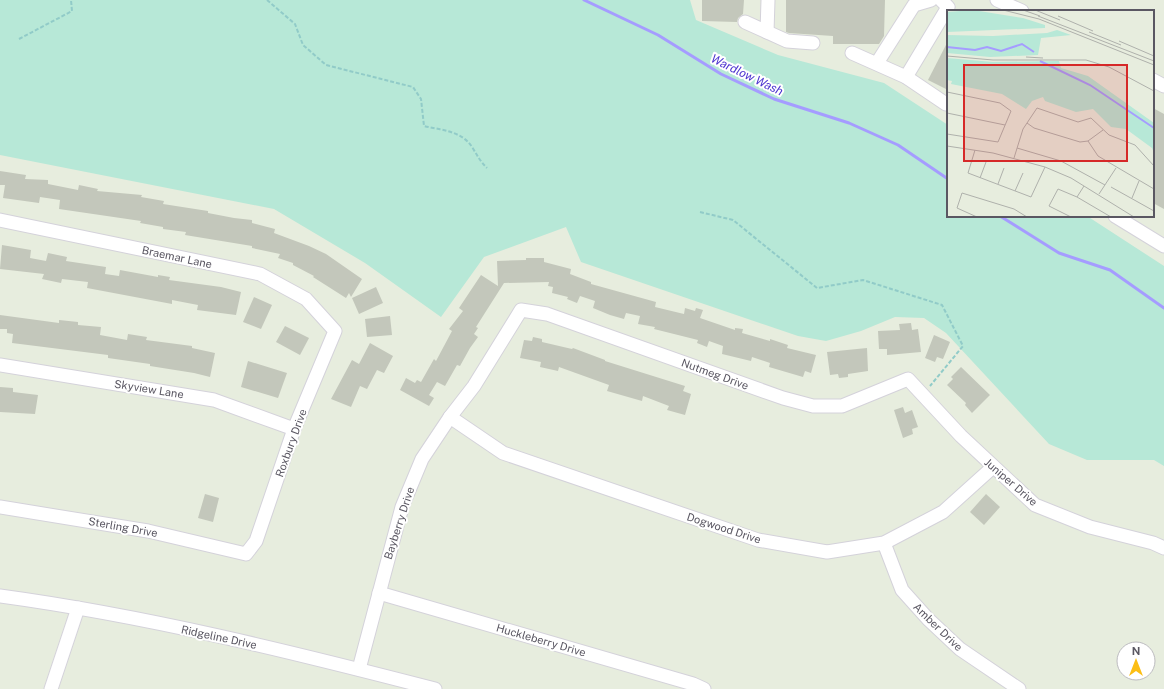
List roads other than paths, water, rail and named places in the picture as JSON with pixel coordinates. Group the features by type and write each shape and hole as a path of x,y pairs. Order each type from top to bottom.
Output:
{"street":[{"path":"767,32 768,0"},
{"path":"877,63 914,5 931,0"},
{"path":"906,77 948,7 941,0"},
{"path":"997,0 1020,10"},
{"path":"745,22 787,41 813,43"},
{"path":"852,53 906,77 946,104"},
{"path":"1154,81 1164,86"},
{"path":"1117,217 1164,246"},
{"name":"Braemar Lane","path":"0,220 260,274 306,299 335,331"},
{"name":"Nutmeg Drive","path":"521,310 546,314 783,398 813,406 842,406 908,379"},
{"name":"Bayberry Drive","path":"359,669 402,506 422,459 450,417 474,386 521,310"},
{"name":"Roxbury Drive","path":"246,554 256,541 294,429 335,331"},
{"name":"Skyview Lane","path":"0,365 214,400 294,429"},
{"name":"Juniper Drive","path":"908,379 960,436 1035,505 1090,526 1153,543 1164,548"},
{"name":"Dogwood Drive","path":"450,417 502,453 758,540 827,552 884,543 944,512 993,467"},
{"name":"Sterling Drive","path":"0,507 148,531 246,554"},
{"name":"Amber Drive","path":"884,543 902,590 928,619 960,649 1019,689"},
{"name":"Huckleberry Drive","path":"379,593 693,684 704,689"},
{"name":"Ridgeline Drive","path":"0,596 78,608 207,634 359,669 435,689"},
{"path":"51,689 78,608"}],"waterway":[{"name":"Wardlow Wash","path":"584,0 658,35 721,74 774,99 849,123 898,145 947,178"},
{"name":"Wardlow Wash","path":"1002,217 1059,253 1110,270 1164,308"}]}
